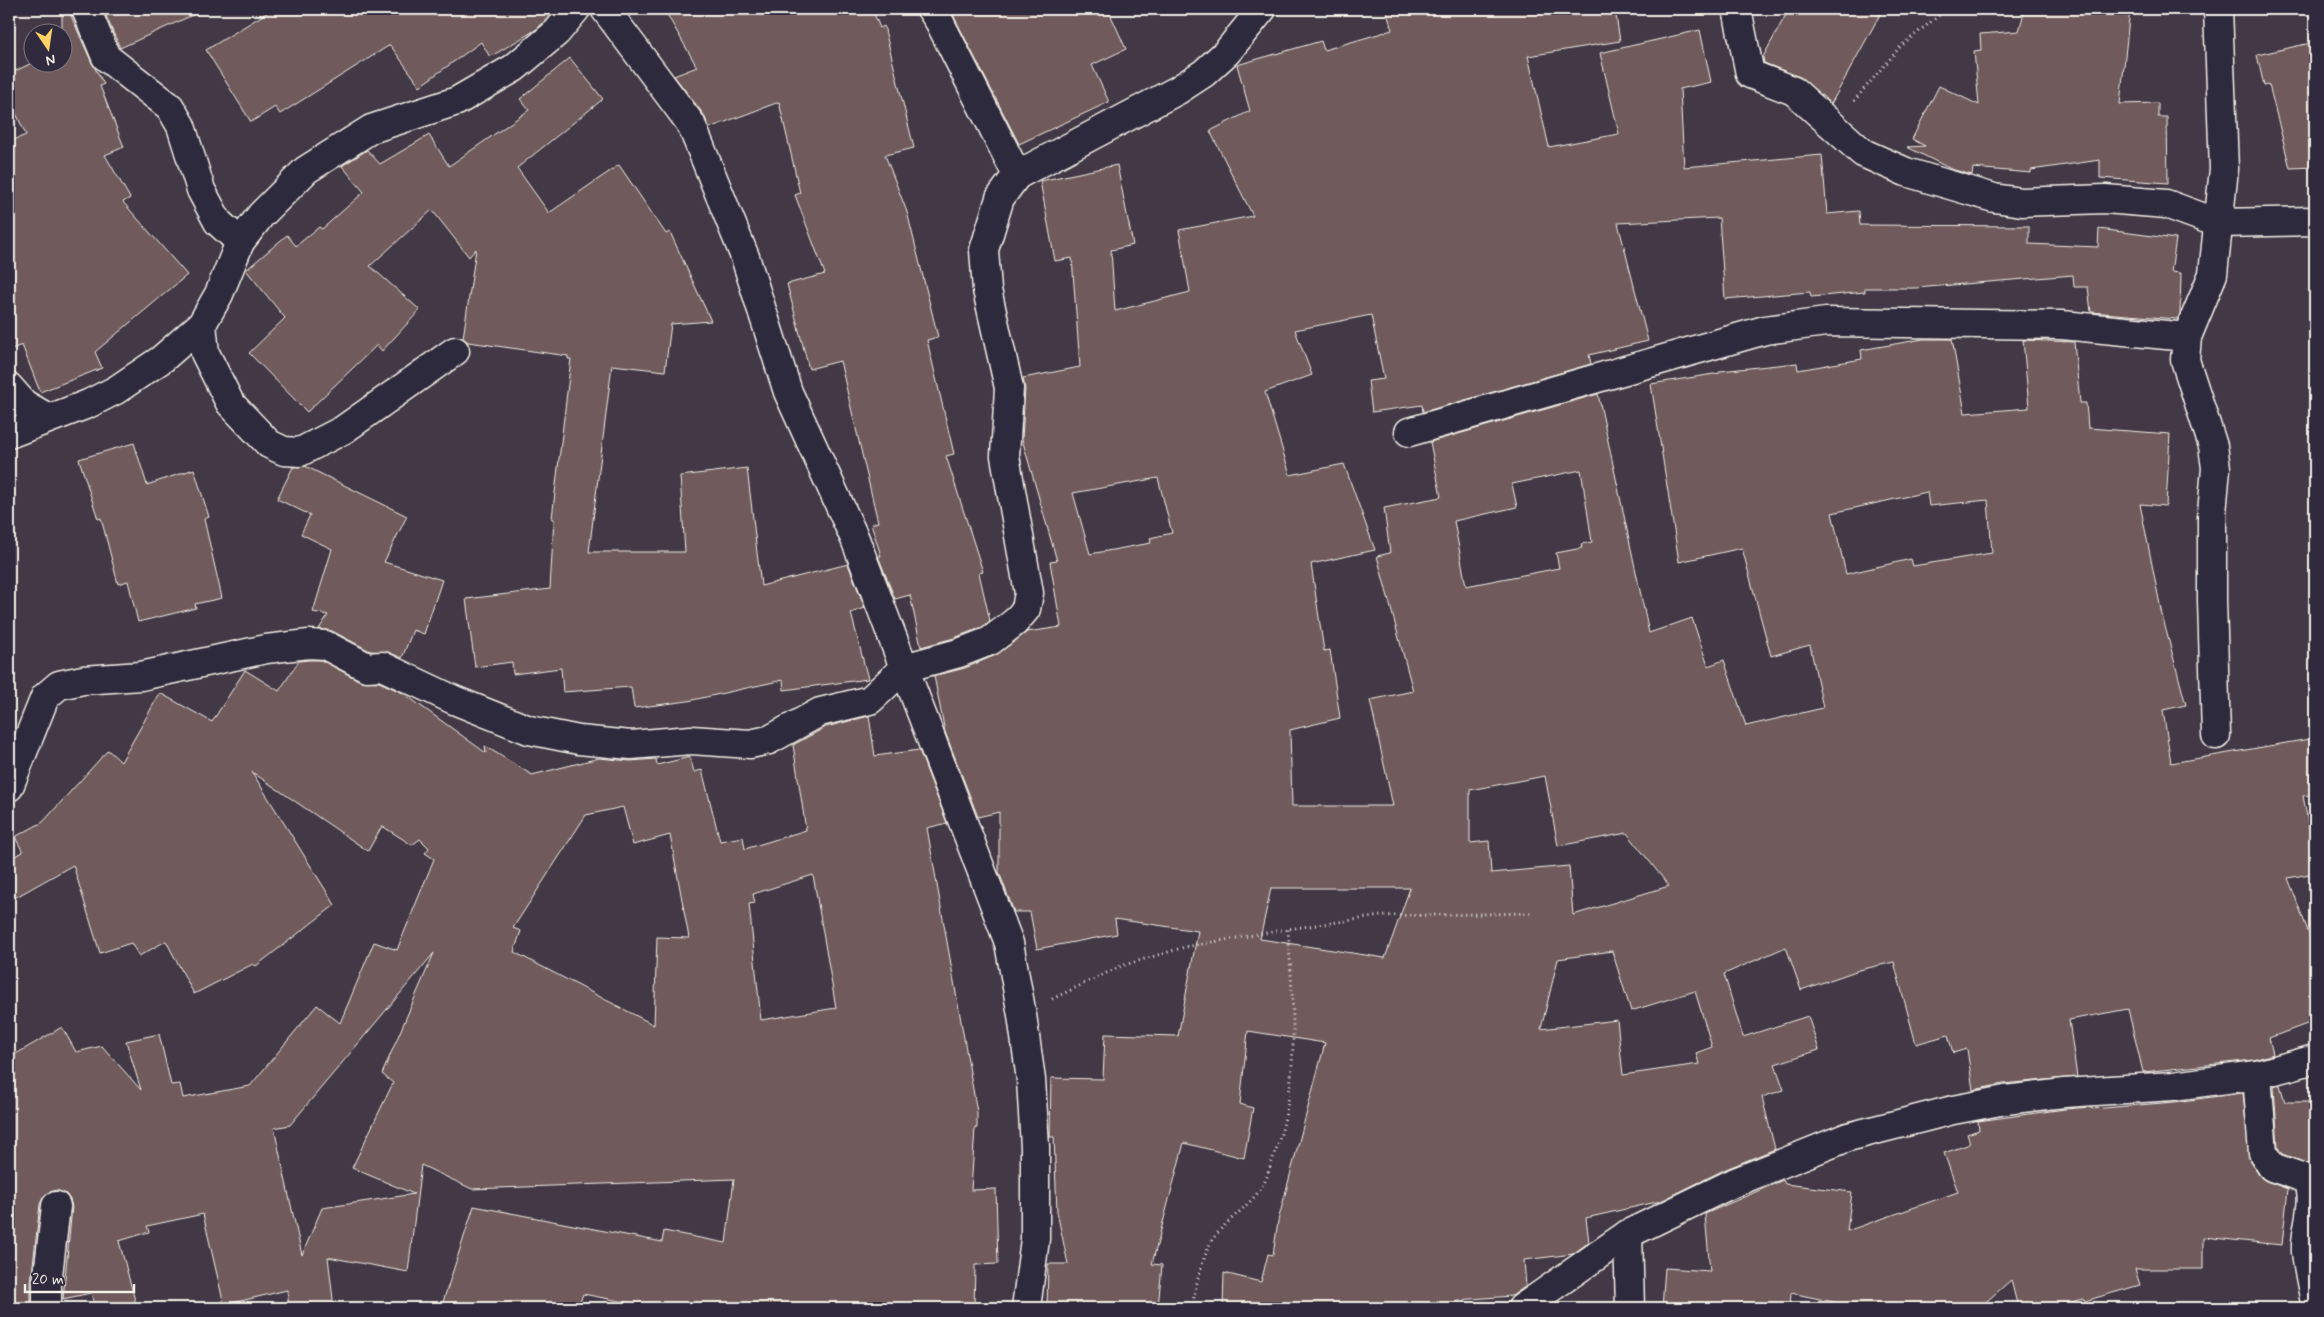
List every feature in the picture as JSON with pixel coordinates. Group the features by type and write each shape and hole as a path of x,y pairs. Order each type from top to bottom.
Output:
{"street":[{"path":"86,9 106,57 170,107 181,126 201,190 218,222 240,242"},
{"path":"9,434 48,418 74,411 116,390 162,359 202,324 219,294 240,242 261,215 306,170 371,128 457,101 514,68 557,32 576,9"},
{"path":"605,9 691,124 745,257 788,392 855,538 1009,943 1031,1080 1035,1147 1035,1240 1026,1308"},
{"path":"931,9 940,21 1017,175"},
{"path":"9,787 45,697 59,685 83,680 141,676 266,648 325,645 367,667 382,666 454,700 529,730 579,740 631,745 691,740 750,744 769,740 820,712 870,700 904,668 958,653 990,641 1015,622 1026,609 1029,593 1005,456 1009,388 987,290 984,250 1000,198 1017,175 1178,90 1204,72 1227,52 1262,9"},
{"path":"1737,9 1750,74 1794,91 1863,153 1906,172 1994,198 2022,202 2105,199 2166,204 2218,223 2315,220"},
{"path":"2216,735 2212,600 2212,513 2216,468 2213,446 2185,360 2186,337 2213,274 2224,169 2218,9"},
{"path":"1408,432 1765,330 1826,322 2062,325 2186,337"},
{"path":"202,324 205,353 230,403 269,444 284,451 300,452 343,430 455,351"},
{"path":"9,388 24,404 48,418"},
{"path":"1522,1308 1628,1234 1733,1183 1848,1137 1934,1115 2005,1100 2064,1093 2173,1086 2257,1075 2315,1059"},
{"path":"2257,1075 2263,1153 2272,1167 2307,1179 2313,1188 2306,1244 2315,1303"},
{"path":"47,1308 47,1284 56,1206"},
{"path":"1628,1234 1630,1308"}],"path":[{"path":"1833,126 1901,46 1947,9"},
{"path":"1022,1015 1120,966 1186,947 1288,929 1380,916 1534,913"},
{"path":"1192,1308 1204,1261 1214,1238 1251,1201 1264,1183 1278,1148 1288,1109 1293,1064 1293,997 1288,929"}],"building":[{"path":"62,9 68,9 92,63 104,84 100,86 124,147 105,155 130,198 123,202 187,275 95,352 102,368 40,392 22,345 9,350 9,142 26,135 9,98 9,74 22,68 22,72 72,72 72,22 62,22"},
{"path":"103,9 206,9 120,48"},
{"path":"273,9 556,9 537,29 490,57 481,42 420,86 390,45 280,114 275,107 251,122 206,50"},
{"path":"664,9 872,9 880,28 884,26 914,148 885,155 907,212 938,337 927,340 954,454 946,456 983,572 979,573 990,621 982,627 954,638 921,647 910,595 895,599 878,556 881,556 871,524 878,522 840,361 809,369 787,284 825,274 795,195 800,193 779,102 709,128 704,115 674,76 697,67"},
{"path":"950,9 1108,9 1126,49 1092,65 1109,102 1019,144"},
{"path":"1386,9 1615,9 1620,41 1528,56 1549,147 1619,134 1600,53 1700,30 1711,82 1680,89 1684,167 1822,155 1827,214 1859,211 1860,225 2029,226 2029,244 2098,247 2099,229 2176,239 2171,272 2181,273 2180,314 2177,319 2091,312 2088,287 2074,287 2073,275 1916,288 1865,288 1865,292 1811,297 1810,292 1725,299 1719,218 1618,223 1648,341 1589,355 1591,364 1423,412 1422,405 1372,412 1368,381 1384,379 1371,315 1295,330 1312,375 1265,392 1290,475 1344,464 1375,550 1311,564 1324,651 1330,650 1340,718 1290,730 1292,806 1393,806 1370,700 1413,691 1377,556 1390,553 1384,508 1441,497 1430,442 1598,394 1649,633 1692,618 1708,666 1724,660 1746,726 1823,708 1810,645 1771,656 1742,548 1679,562 1651,384 1720,373 1720,371 1797,363 1798,370 1862,359 1861,350 1923,339 1952,339 1965,413 2029,408 2023,340 2074,342 2080,403 2086,403 2088,428 2170,434 2166,506 2140,504 2162,615 2186,705 2163,710 2171,763 2315,738 2315,794 2303,796 2315,858 2315,873 2288,878 2315,950 2315,1021 2269,1038 2273,1054 2254,1060 2143,1072 2128,1009 2069,1020 2077,1077 2003,1084 1973,1090 1967,1049 1953,1053 1948,1035 1916,1044 1894,962 1859,970 1801,990 1786,947 1724,974 1743,1037 1808,1016 1819,1050 1775,1064 1784,1090 1762,1097 1775,1149 1726,1169 1661,1201 1586,1218 1589,1242 1573,1254 1524,1260 1526,1286 1512,1296 1457,1300 1459,1308 1223,1308 1224,1273 1261,1282 1268,1254 1273,1255 1278,1221 1325,1043 1248,1031 1240,1104 1253,1108 1244,1158 1184,1143 1152,1264 1162,1265 1158,1308 1047,1308 1048,1264 1068,1264 1057,1212 1054,1137 1050,1137 1051,1078 1103,1079 1105,1034 1178,1036 1198,931 1115,919 1117,934 1037,949 1030,912 1014,912 999,872 999,812 978,817 945,732 934,676 965,668 996,655 1027,632 1061,627 1050,562 1057,561 1022,439 1025,389 1023,378 1080,367 1072,258 1055,261 1040,181 1117,165 1133,245 1111,250 1115,311 1190,292 1179,230 1253,216 1210,131 1250,111 1237,65 1321,41 1324,50 1392,30","holes":["1581,470 1592,542 1581,544 1582,548 1556,553 1559,568 1466,586 1454,521 1517,507 1512,484","1158,478 1172,533 1150,538 1151,543 1090,554 1073,493","1927,492 1929,506 1988,500 1992,553 1913,566 1911,559 1846,574 1832,513","1545,776 1558,846 1627,833 1669,886 1573,915 1569,866 1491,873 1489,841 1470,843 1470,790","1271,888 1410,888 1385,958 1260,939","1612,951 1631,1011 1695,991 1712,1047 1696,1053 1699,1064 1623,1075 1617,1020 1541,1029 1558,959"]},
{"path":"1789,9 1883,9 1831,104 1800,77 1764,63 1763,57"},
{"path":"2025,9 2130,9 2120,104 2158,103 2158,117 2167,117 2168,183 2100,178 2100,160 2031,170 2031,173 1973,168 1972,175 1951,169 1907,147 1925,146 1912,139 1939,86 1979,105 1974,51 1981,50 1980,34 2019,31"},
{"path":"2315,42 2315,167 2290,168 2269,85 2264,86 2257,55"},
{"path":"570,58 603,99 517,168 549,213 619,165 666,234 670,232 711,321 671,324 665,371 612,365 589,552 685,552 680,476 747,468 761,586 848,564 865,608 851,613 868,679 784,690 783,680 688,701 634,708 631,687 563,692 561,668 513,674 512,662 475,667 466,599 550,589 554,519 552,518 571,359 568,359 568,356 468,342 463,338 476,249 469,257 432,210 370,266 420,310 382,351 377,345 307,412 249,353 285,318 246,270 287,235 296,246 319,227 322,229 364,192 342,166 367,150 380,164 429,135 449,166 529,110 520,99"},
{"path":"134,443 147,485 194,469 209,517 204,519 222,598 195,604 196,608 138,622 128,581 118,584 101,518 98,519 79,459"},
{"path":"305,466 407,516 384,562 442,580 424,634 413,630 402,658 388,652 370,651 332,631 319,629 328,615 313,612 332,549 301,534 310,515 277,499 293,467"},
{"path":"321,660 360,681 379,682 403,693 486,753 485,746 532,775 599,758 630,761 656,759 657,765 690,757 694,772 702,770 720,841 743,837 745,849 806,830 793,745 826,727 869,716 875,756 919,750 947,823 927,828 977,1112 971,1190 996,1189 998,1264 975,1265 974,1308 671,1308 647,1304 646,1306 583,1294 578,1308 441,1308 474,1206 662,1242 664,1231 726,1243 734,1179 472,1189 421,1165 408,1272 328,1257 334,1308 289,1308 287,1290 224,1305 203,1214 147,1226 149,1232 119,1241 137,1308 95,1308 91,1293 63,1299 72,1207 66,1194 57,1190 44,1196 40,1204 31,1282 31,1305 9,1308 9,1058 62,1027 76,1052 102,1046 141,1090 126,1041 159,1034 171,1085 180,1084 183,1098 250,1086 317,1005 340,1023 374,942 397,950 434,859 425,853 429,848 420,839 412,845 382,826 368,851 252,772 335,905 256,966 253,964 194,994 166,941 139,956 131,943 100,953 73,865 9,901 9,859 23,852 15,837 43,822 108,750 121,762 160,693 212,722 245,670 279,691 299,661","holes":["623,807 633,845 670,835 689,938 657,937 654,1025 514,952 521,931 513,928 586,815","813,875 836,1008 761,1020 749,904 755,903 753,894","434,953 382,1074 393,1083 352,1168 414,1194 322,1208 302,1255 274,1128 290,1125"]},
{"path":"2280,1085 2285,1102 2315,1102 2315,1166 2282,1154 2278,1148 2274,1087"},
{"path":"2243,1093 2250,1161 2259,1175 2266,1181 2288,1189 2282,1245 2203,1237 2203,1269 2135,1269 2140,1285 2085,1301 2084,1299 2046,1308 2018,1308 2011,1280 1979,1308 1863,1308 1791,1293 1790,1308 1662,1308 1665,1268 1710,1271 1705,1214 1783,1180 1785,1184 1852,1192 1847,1231 1958,1192 1944,1153 1970,1144 1967,1134 1979,1130 1978,1121 2065,1109 2092,1107 2092,1109 2174,1102"}]}
